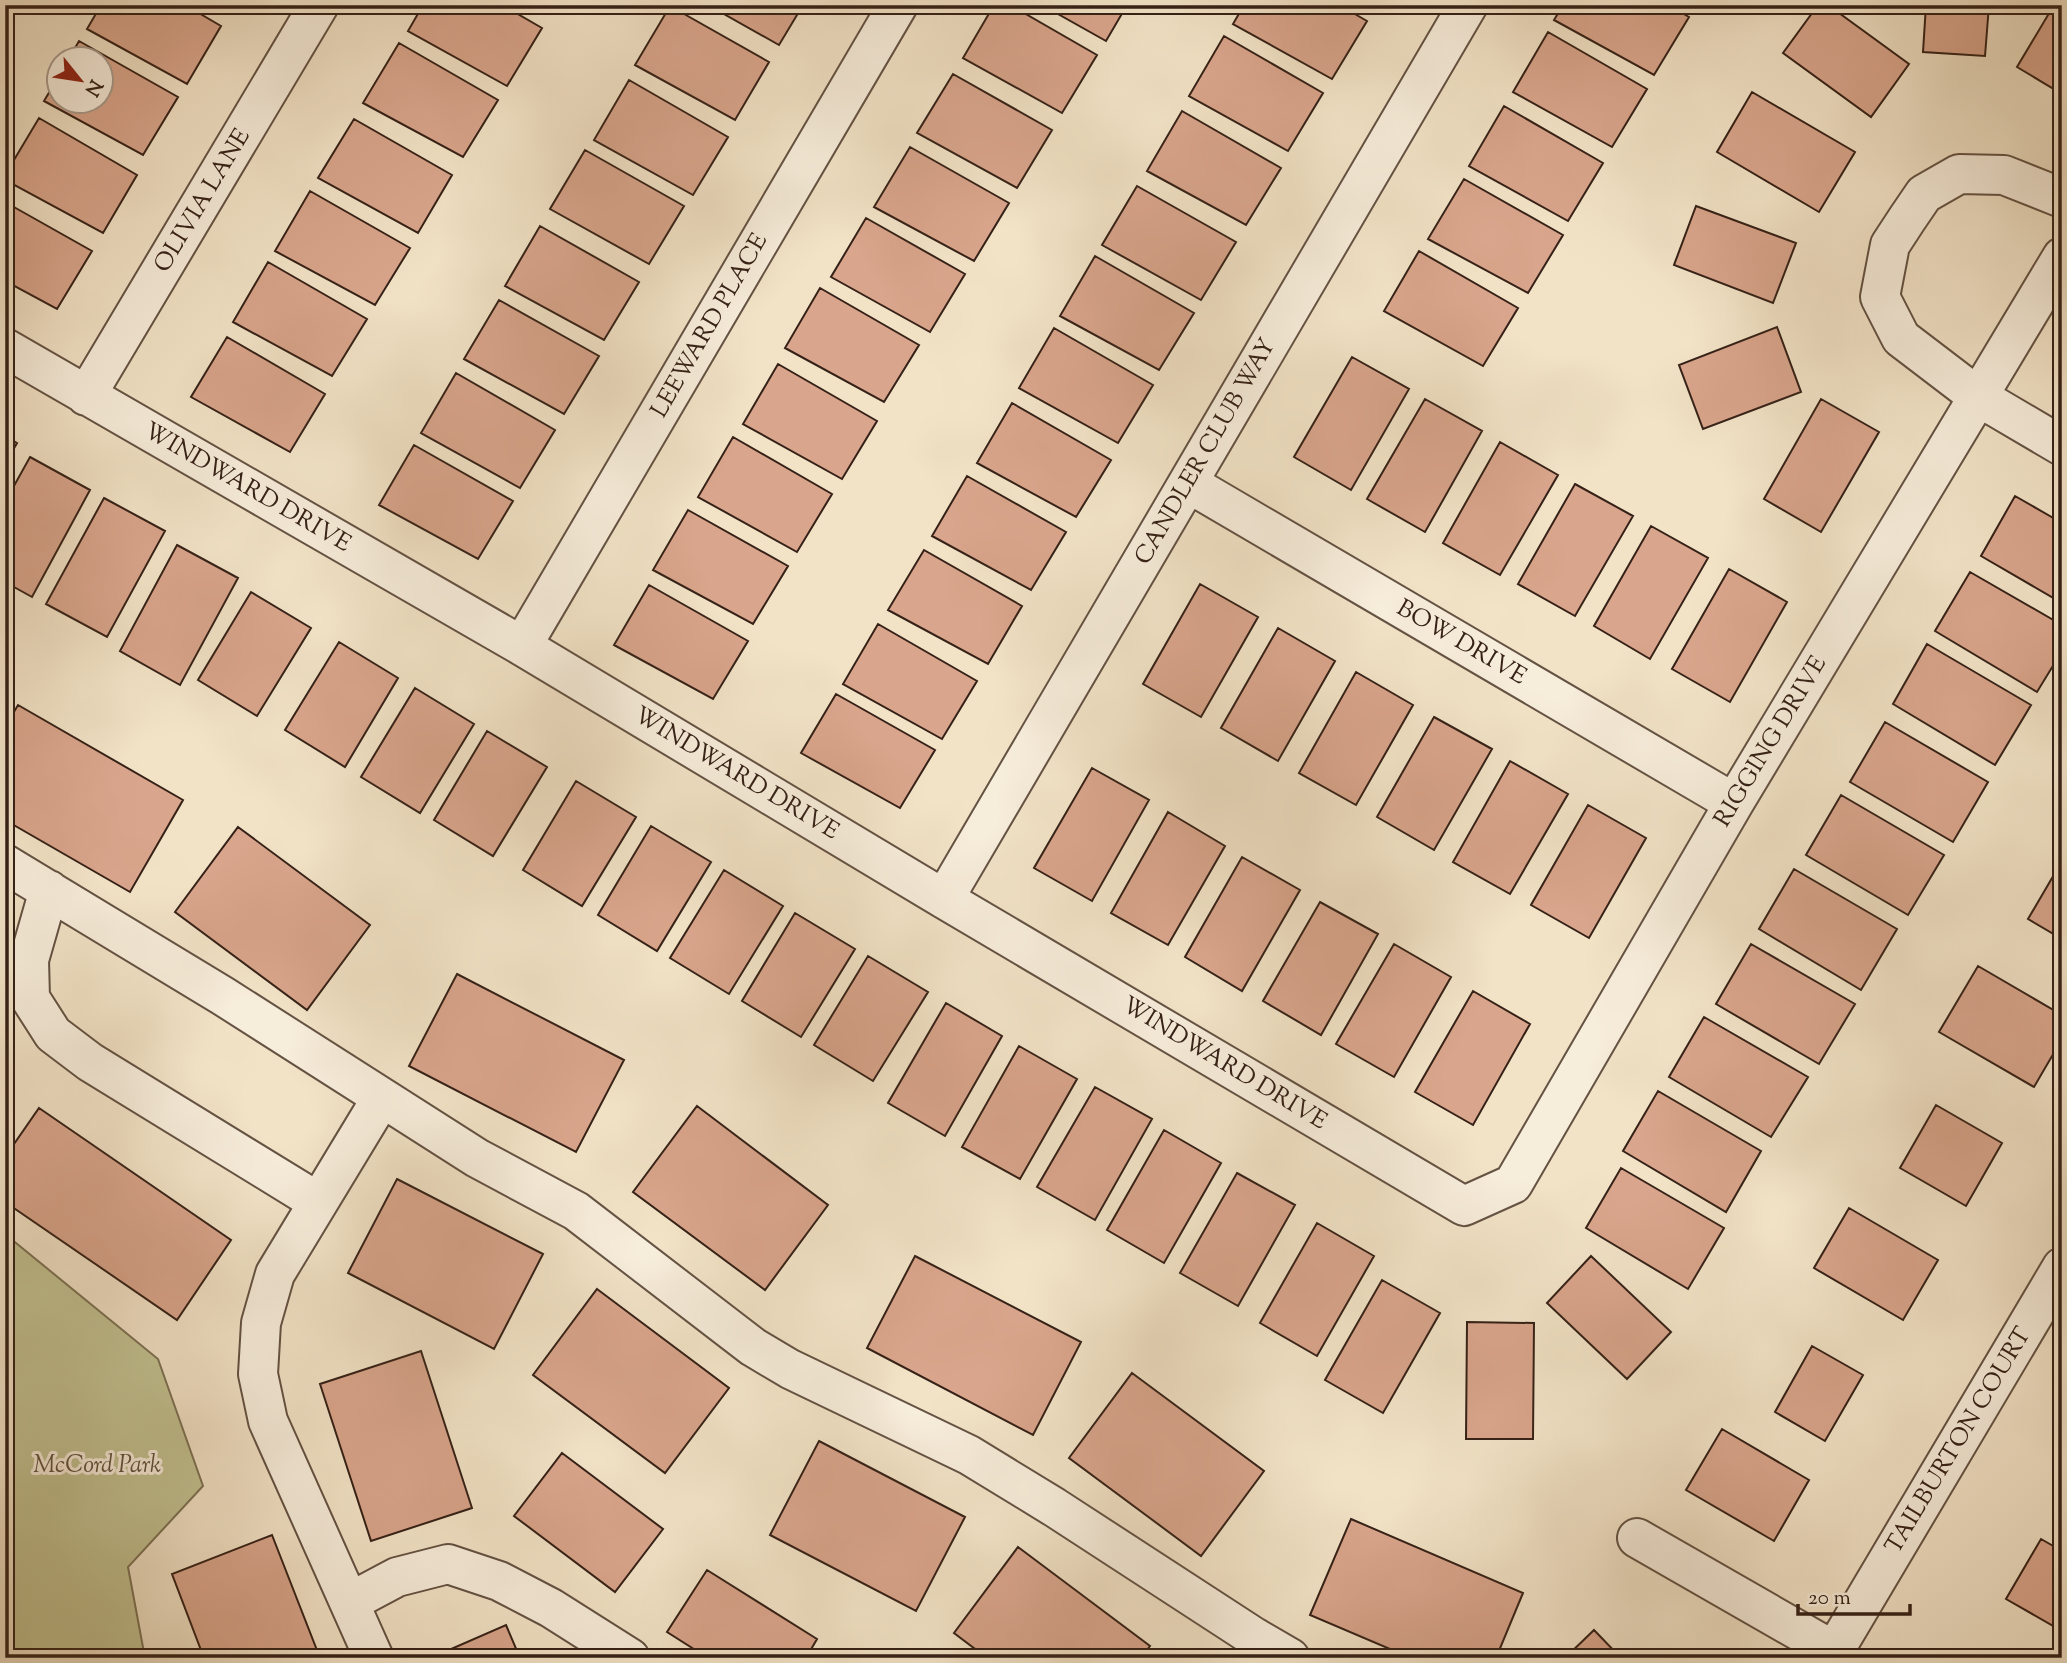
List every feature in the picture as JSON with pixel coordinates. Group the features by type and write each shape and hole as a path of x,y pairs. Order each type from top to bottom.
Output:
{"street":[{"name":"OLIVIA LANE","path":"86,396 319,5"},
{"name":"LEEWARD PLACE","path":"522,646 898,5"},
{"name":"CANDLER CLUB WAY","path":"944,899 1468,5"},
{"path":"2062,198 2004,175 1959,174 1924,194 1890,245 1880,297 1901,338 1977,396 2062,446"},
{"name":"RIGGING DRIVE","path":"1464,1206 1513,1184 1734,803 2062,257"},
{"name":"WINDWARD DRIVE","path":"5,348 522,646 1464,1206"},
{"name":"BOW DRIVE","path":"1188,483 1734,803"},
{"path":"5,864 223,996 477,1158 576,1211 752,1347 790,1369 969,1455 1290,1658"},
{"path":"49,890 29,960 30,998 53,1034 90,1062 318,1202"},
{"path":"374,1658 268,1421 258,1374 261,1323 275,1274 382,1099"},
{"name":"TAILBURTON COURT","path":"1832,1654 2062,1268"},
{"path":"1637,1538 1832,1654"},
{"path":"350,1602 397,1577 448,1564 499,1581 551,1608 630,1658"}],"green space":[{"name":"McCord Park","path":"5,1234 158,1359 203,1486 128,1567 145,1658 5,1658"}],"building":[{"path":"101,5 185,5 221,26 187,84 87,29"},
{"path":"423,5 502,5 542,28 507,86 408,31"},
{"path":"536,5 553,5 549,12"},
{"path":"708,5 803,5 779,45"},
{"path":"994,5 1010,5 1097,55 1062,113 963,58"},
{"path":"1042,5 1127,5 1106,41"},
{"path":"1244,5 1339,5 1367,21 1332,79 1233,24"},
{"path":"1563,5 1668,5 1689,17 1654,75 1554,20"},
{"path":"1818,5 1828,5 1909,64 1871,117 1783,53"},
{"path":"1926,5 1989,5 1985,56 1923,52"},
{"path":"2054,5 2062,5 2062,94 2017,67"},
{"path":"670,6 769,62 735,120 635,65"},
{"path":"1548,32 1647,89 1612,147 1513,92"},
{"path":"1224,36 1323,93 1288,151 1189,96"},
{"path":"399,43 498,100 463,157 363,103"},
{"path":"116,62 178,97 143,155 72,116 116,116"},
{"path":"953,74 1052,130 1017,188 917,133"},
{"path":"629,80 728,137 693,195 594,140"},
{"path":"1752,92 1855,152 1819,212 1717,152"},
{"path":"1504,106 1603,163 1568,221 1469,166"},
{"path":"1182,111 1281,168 1246,225 1147,171"},
{"path":"39,118 137,175 103,233 5,180 5,175"},
{"path":"354,119 452,175 418,233 318,178"},
{"path":"910,147 1009,203 974,261 874,207"},
{"path":"585,150 684,206 649,264 550,209"},
{"path":"1464,179 1563,235 1528,293 1428,239"},
{"path":"1137,186 1236,242 1201,300 1102,245"},
{"path":"310,191 410,248 375,305 275,251"},
{"path":"5,202 92,251 57,309 5,281"},
{"path":"1696,206 1796,243 1773,303 1674,265"},
{"path":"866,218 965,274 930,332 831,277"},
{"path":"540,226 639,282 604,340 505,286"},
{"path":"1419,251 1518,308 1483,366 1384,311"},
{"path":"1095,256 1194,313 1159,370 1060,316"},
{"path":"268,262 367,319 332,376 233,322"},
{"path":"820,288 919,345 884,402 785,348"},
{"path":"499,300 599,356 564,414 464,359"},
{"path":"1777,327 1801,392 1703,429 1679,365"},
{"path":"1054,328 1153,385 1118,443 1019,388"},
{"path":"227,337 325,394 290,452 191,397"},
{"path":"1352,357 1409,389 1351,490 1294,457"},
{"path":"778,364 877,421 842,479 743,424"},
{"path":"456,373 555,430 520,488 421,433"},
{"path":"1425,399 1482,431 1425,532 1367,499"},
{"path":"1821,399 1879,432 1821,532 1764,499"},
{"path":"1012,403 1111,460 1076,517 977,463"},
{"path":"5,436 17,443 5,464"},
{"path":"733,437 832,494 797,552 698,497"},
{"path":"1500,442 1558,475 1500,575 1443,543"},
{"path":"414,445 513,501 478,559 379,505"},
{"path":"30,457 90,490 32,597 5,582 5,502"},
{"path":"967,476 1066,532 1031,590 932,536"},
{"path":"1575,484 1633,516 1575,616 1518,584"},
{"path":"2015,496 2062,523 2062,603 1981,556"},
{"path":"104,498 165,531 107,637 46,604"},
{"path":"688,510 788,566 753,624 653,570"},
{"path":"1651,526 1708,558 1650,659 1594,626"},
{"path":"177,545 238,578 180,685 120,651"},
{"path":"924,550 1022,606 988,664 888,610"},
{"path":"1729,569 1787,602 1730,702 1672,669"},
{"path":"1970,572 2062,625 2062,651 2037,692 1935,631"},
{"path":"1200,584 1258,617 1201,717 1143,684"},
{"path":"649,585 748,641 713,699 614,645"},
{"path":"251,592 311,628 257,716 198,680"},
{"path":"878,624 977,681 942,739 843,684"},
{"path":"1278,628 1335,661 1278,761 1221,728"},
{"path":"339,642 398,678 345,767 285,730"},
{"path":"1927,644 2031,705 1995,765 1893,704"},
{"path":"1356,672 1413,705 1356,805 1299,773"},
{"path":"415,688 474,724 420,813 361,777"},
{"path":"836,694 935,750 900,808 801,753"},
{"path":"18,705 183,800 130,892 5,820 5,727"},
{"path":"1434,717 1492,749 1434,850 1377,817"},
{"path":"1885,722 1988,782 1953,842 1850,782"},
{"path":"487,731 547,767 493,856 434,820"},
{"path":"1510,761 1568,794 1510,894 1453,862"},
{"path":"1092,768 1149,800 1092,901 1034,868"},
{"path":"576,781 636,817 582,906 523,870"},
{"path":"1841,795 1944,855 1908,915 1806,855"},
{"path":"1588,805 1646,838 1589,938 1531,905"},
{"path":"1168,812 1225,846 1168,945 1111,913"},
{"path":"651,826 711,862 657,951 598,915"},
{"path":"238,827 370,925 307,1010 175,912"},
{"path":"1242,857 1300,890 1242,991 1185,957"},
{"path":"2062,861 2062,939 2028,919"},
{"path":"1794,869 1897,929 1861,990 1759,929"},
{"path":"724,870 783,906 729,994 670,958"},
{"path":"1320,902 1378,934 1321,1035 1263,1001"},
{"path":"795,913 855,949 801,1037 742,1001"},
{"path":"1394,944 1451,977 1394,1077 1336,1044"},
{"path":"1751,944 1855,1004 1819,1064 1716,1004"},
{"path":"868,956 928,992 873,1081 814,1045"},
{"path":"1978,966 2062,1015 2062,1039 2034,1087 1939,1032"},
{"path":"457,974 624,1060 576,1152 409,1066"},
{"path":"1473,991 1530,1024 1473,1125 1415,1092"},
{"path":"946,1003 1002,1036 945,1136 888,1103"},
{"path":"1704,1017 1808,1077 1771,1137 1669,1077"},
{"path":"1019,1046 1077,1079 1020,1179 962,1147"},
{"path":"1095,1087 1152,1119 1095,1220 1037,1187"},
{"path":"1658,1091 1761,1151 1726,1212 1623,1151"},
{"path":"1936,1105 2002,1143 1966,1206 1900,1168"},
{"path":"697,1106 828,1205 765,1290 633,1192"},
{"path":"39,1108 231,1240 177,1320 5,1202 5,1157"},
{"path":"1164,1130 1221,1163 1164,1263 1107,1230"},
{"path":"1621,1168 1724,1228 1688,1289 1586,1228"},
{"path":"1237,1173 1295,1205 1238,1306 1180,1273"},
{"path":"397,1179 543,1254 494,1349 348,1273"},
{"path":"1849,1208 1938,1260 1903,1320 1814,1268"},
{"path":"1317,1223 1374,1256 1317,1356 1260,1323"},
{"path":"915,1256 1081,1342 1033,1435 867,1348"},
{"path":"1591,1256 1671,1332 1627,1379 1547,1303"},
{"path":"1382,1280 1440,1313 1383,1413 1325,1380"},
{"path":"597,1289 729,1388 665,1473 533,1375"},
{"path":"1467,1322 1534,1323 1533,1439 1466,1439"},
{"path":"1812,1346 1863,1375 1825,1441 1775,1412"},
{"path":"421,1351 472,1508 371,1541 320,1384"},
{"path":"1132,1373 1264,1471 1201,1556 1069,1458"},
{"path":"1722,1429 1809,1480 1774,1541 1686,1490"},
{"path":"819,1441 965,1517 916,1611 770,1535"},
{"path":"562,1453 663,1529 615,1592 514,1516"},
{"path":"1351,1519 1523,1593 1496,1658 1411,1658 1310,1615"},
{"path":"272,1535 320,1658 204,1658 172,1574"},
{"path":"2041,1539 2062,1551 2062,1631 2006,1599"},
{"path":"1018,1547 1150,1646 1141,1658 987,1658 954,1633"},
{"path":"707,1570 817,1639 806,1658 708,1658 667,1632"},
{"path":"506,1625 520,1658 435,1656"},
{"path":"1594,1630 1621,1658 1565,1658"}]}
